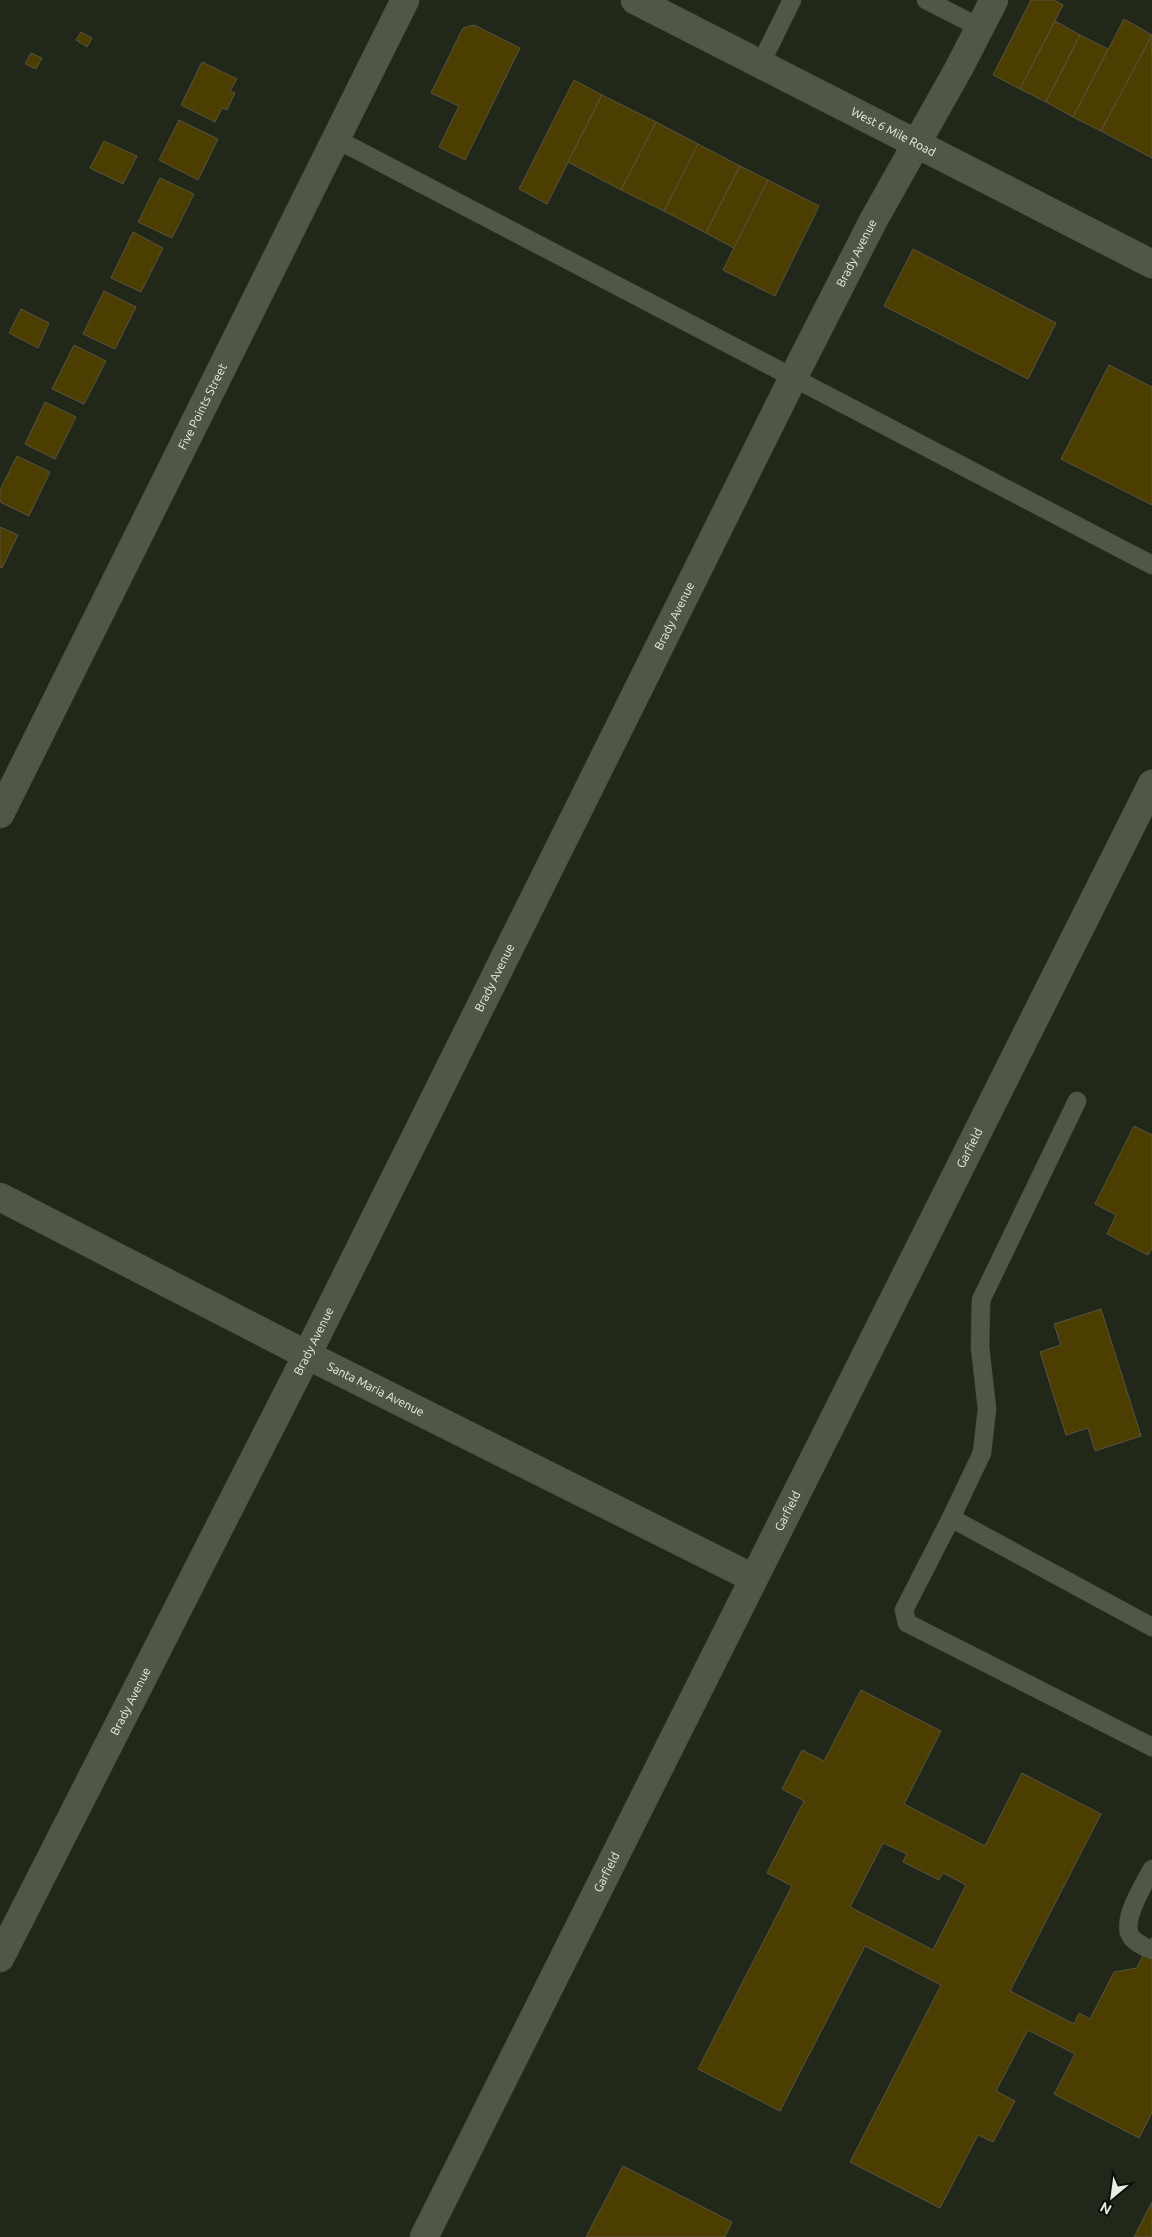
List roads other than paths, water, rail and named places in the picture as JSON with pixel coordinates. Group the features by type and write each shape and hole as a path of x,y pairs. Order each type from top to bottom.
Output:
{"street":[{"name":"Five Points Street","path":"0,814 405,0"},
{"name":"West 6 Mile Road","path":"635,0 665,7 760,65 1152,264"},
{"name":"Brady Avenue","path":"0,1958 307,1355 793,378 873,221 994,0"},
{"name":"Garfield","path":"424,2237 1152,784"},
{"name":"Santa Maria Avenue","path":"0,1197 307,1355 753,1578"}],"lane":[{"path":"760,65 792,0"},
{"path":"926,0 979,27"},
{"path":"336,139 1152,565"},
{"path":"1077,1102 981,1300 980,1347 988,1409 982,1453 904,1610 906,1623 1152,1747"},
{"path":"951,1518 1152,1627"},
{"path":"1152,1869 1127,1922 1130,1936 1137,1943 1152,1950"}]}
